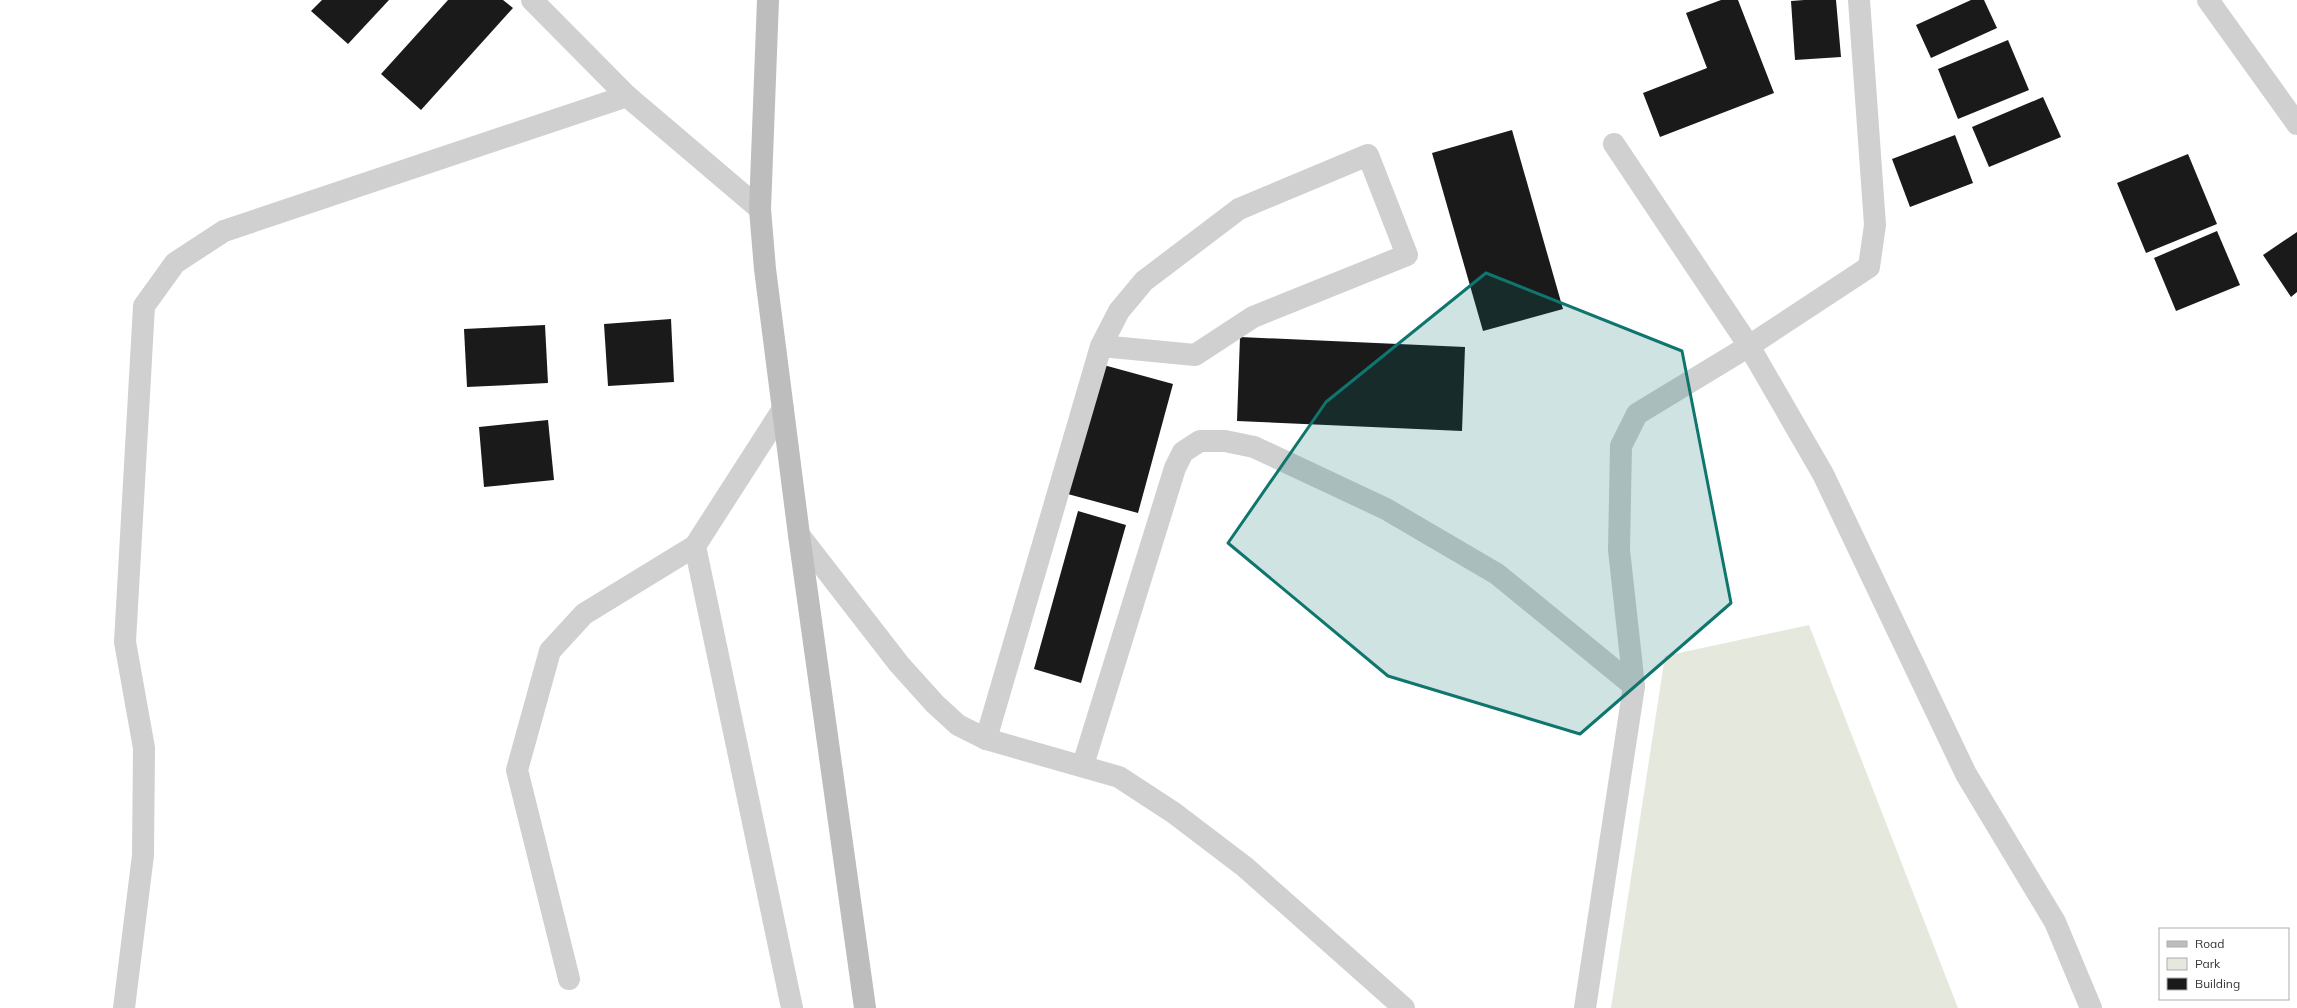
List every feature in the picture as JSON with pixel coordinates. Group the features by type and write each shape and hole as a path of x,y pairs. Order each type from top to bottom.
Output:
{"main road":[{"path":"768,0 760,210 765,269 782,409 864,1008"}],"street":[{"path":"532,0 627,96 760,210"},
{"path":"1585,1008 1634,686 1620,550 1621,446 1637,414 1749,346 1869,267 1875,226 1859,0"},
{"path":"2208,0 2297,124"},
{"path":"124,1008 143,855 144,748 125,642 144,306 175,263 224,231 627,96"},
{"path":"1614,144 1749,346 1823,474 1966,774 2055,922 2091,1008"},
{"path":"986,739 1101,346 1119,311 1144,280 1239,209 1368,155 1407,255 1253,317 1195,354 1101,346"},
{"path":"569,979 517,770 550,651 584,614 695,546 782,409"},
{"path":"1083,766 1175,468 1184,452 1200,441 1225,441 1254,448 1386,509 1497,574 1634,686"},
{"path":"799,534 899,664 935,704 958,725 986,739 1119,777 1174,813 1245,867 1404,1008"},
{"path":"695,546 792,1008"}],"highlighted area":[{"path":"1486,273 1682,351 1731,603 1580,734 1388,676 1228,543 1326,402"}],"green space":[{"path":"1809,625 1958,1008 1611,1008 1665,656"}],"building":[{"path":"322,0 389,0 348,44 311,11"},
{"path":"448,0 503,0 513,8 421,110 381,74"},
{"path":"1721,0 1738,0 1774,93 1660,137 1643,93 1707,68 1686,13"},
{"path":"1836,0 1841,57 1795,60 1791,1"},
{"path":"1971,0 1984,0 1997,28 1931,58 1916,25"},
{"path":"2008,40 2029,90 1958,119 1938,69"},
{"path":"2043,97 2061,137 1989,167 1972,127"},
{"path":"1512,130 1563,309 1483,331 1432,153"},
{"path":"1955,135 1973,183 1910,207 1892,159"},
{"path":"2188,154 2217,224 2146,253 2117,183"},
{"path":"2217,231 2240,285 2176,311 2154,258"},
{"path":"2297,232 2297,292 2291,297 2263,255"},
{"path":"671,319 674,382 608,386 604,324"},
{"path":"545,325 548,383 467,387 464,329"},
{"path":"1240,337 1465,347 1462,431 1237,421"},
{"path":"1100,364 1173,384 1138,513 1064,493"},
{"path":"548,420 554,480 484,487 479,427"},
{"path":"1078,511 1126,525 1081,683 1034,669"}]}
